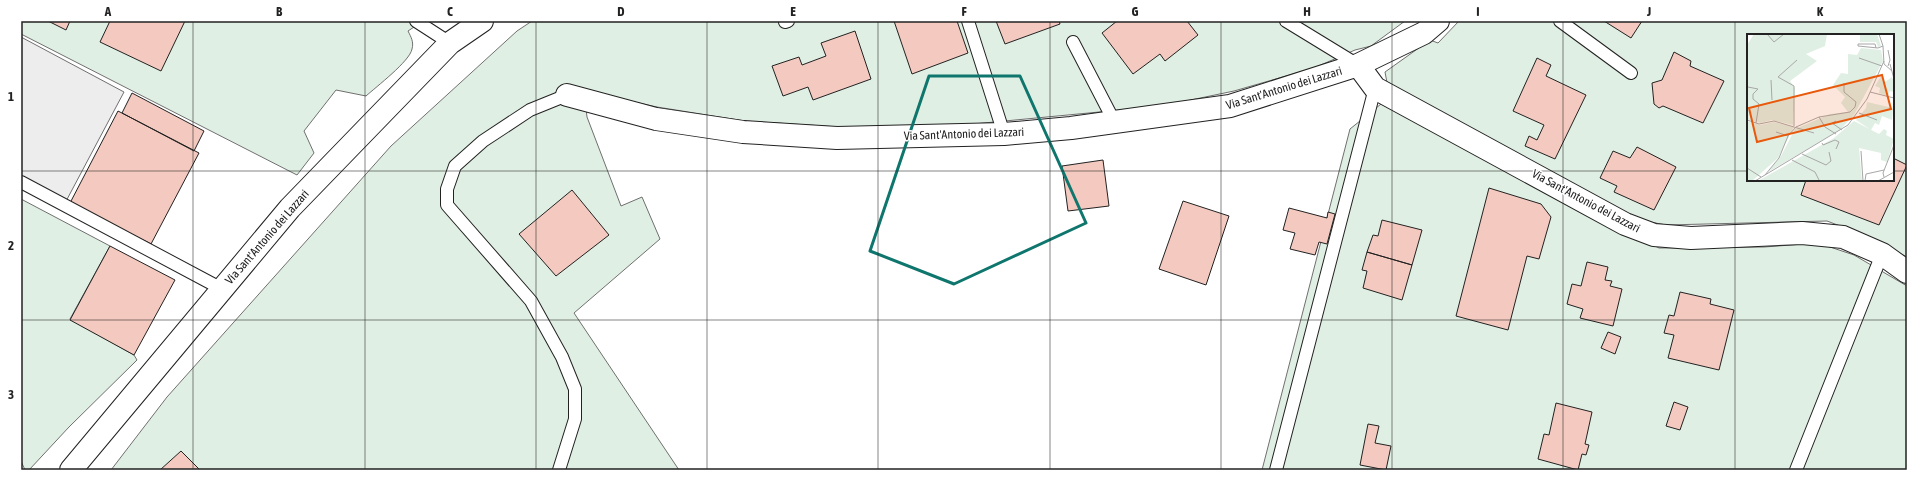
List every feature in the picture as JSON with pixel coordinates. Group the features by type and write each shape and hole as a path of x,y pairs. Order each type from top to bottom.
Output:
{"street":[{"name":"Via Sant'Antonio dei Lazzari","path":"71,470 290,208 450,43 482,21"},
{"name":"Via Sant'Antonio dei Lazzari","path":"568,95 656,119 743,132 837,138 1004,134 1071,128 1230,106 1358,65 1424,33 1438,21"},
{"name":"Via Sant'Antonio dei Lazzari","path":"1358,65 1375,88 1625,224 1654,235 1691,238 1802,234 1843,237 1882,254 1907,272"}],"lane":[{"path":"416,21 450,43"},
{"path":"968,21 1004,134"},
{"path":"1286,21 1358,65"},
{"path":"1560,21 1631,73"},
{"path":"1073,42 1114,121"},
{"path":"1276,470 1375,88"},
{"path":"559,470 575,419 575,389 562,357 531,301 447,205 448,190 455,166 483,141 530,110 568,95"},
{"path":"21,182 222,289"},
{"path":"1796,470 1882,254"}],"highlighted area":[{"path":"929,76 1020,76 1086,223 954,284 870,251"}],"green space":[{"path":"21,21 423,21 408,31 413,44 410,54 392,74 366,96 336,90 304,131 314,153 297,175 21,34"},
{"path":"532,21 1405,21 1371,46 1355,50 1314,68 1234,91 1162,106 963,125 839,127 745,121 657,107 584,91 587,117 621,206 642,197 660,239 574,313 679,470 111,470 167,397 391,146 517,31"},
{"path":"1459,21 1907,21 1907,257 1864,235 1827,221 1666,225 1635,219 1388,88 1385,72 1430,40 1438,43"},
{"path":"1381,104 1659,248 1764,247 1818,243 1854,255 1907,286 1907,470 1262,470 1350,129"},
{"path":"21,199 110,246 70,319 134,355 137,360 69,427 29,470 25,470 21,461"}],"shaded area":[{"path":"21,37 124,92 64,205 21,182"}],"building":[{"path":"48,21 70,21 66,30"},
{"path":"110,21 185,21 161,71 100,42"},
{"path":"894,21 957,21 968,53 912,74"},
{"path":"996,21 1059,21 1060,24 1005,44"},
{"path":"1117,21 1187,21 1198,35 1165,61 1160,54 1133,74 1102,33"},
{"path":"1604,21 1642,21 1631,38"},
{"path":"855,31 871,79 813,100 808,87 783,96 772,66 799,57 802,65 826,56 821,43"},
{"path":"1674,52 1691,61 1690,66 1724,81 1703,123 1663,106 1659,108 1654,104 1652,83 1662,80"},
{"path":"1537,58 1551,65 1546,76 1586,95 1555,159 1525,146 1529,136 1537,140 1544,125 1513,111"},
{"path":"132,93 204,131 194,151 122,113"},
{"path":"118,111 199,153 151,244 70,203"},
{"path":"1637,147 1676,167 1654,210 1614,192 1617,186 1600,178 1613,151 1630,158"},
{"path":"1894,158 1907,165 1879,225 1801,195 1806,181 1894,181"},
{"path":"1103,160 1109,206 1068,211 1062,166"},
{"path":"1489,188 1541,204 1551,217 1539,259 1527,256 1508,330 1456,316"},
{"path":"572,190 609,235 556,276 519,234"},
{"path":"1183,201 1229,216 1206,285 1159,269"},
{"path":"1289,208 1327,218 1328,212 1335,214 1327,244 1319,242 1315,255 1290,249 1295,233 1283,230"},
{"path":"1382,220 1422,230 1412,265 1367,252 1373,235 1378,236"},
{"path":"110,246 175,280 134,355 70,320"},
{"path":"1367,252 1412,265 1402,300 1363,288 1367,271 1362,270"},
{"path":"1587,262 1608,267 1605,280 1612,281 1610,286 1622,289 1613,326 1580,318 1583,309 1567,304 1572,284 1581,286"},
{"path":"1680,292 1711,299 1710,304 1734,310 1719,370 1668,358 1674,335 1664,333 1669,315 1674,316"},
{"path":"1608,332 1621,337 1615,354 1601,348"},
{"path":"1674,402 1688,407 1680,430 1666,426"},
{"path":"1556,403 1592,412 1585,444 1589,445 1586,455 1582,454 1578,470 1538,459 1544,434 1549,435"},
{"path":"1368,424 1379,426 1375,443 1391,446 1386,470 1360,465"},
{"path":"181,451 200,470 160,470"}]}
